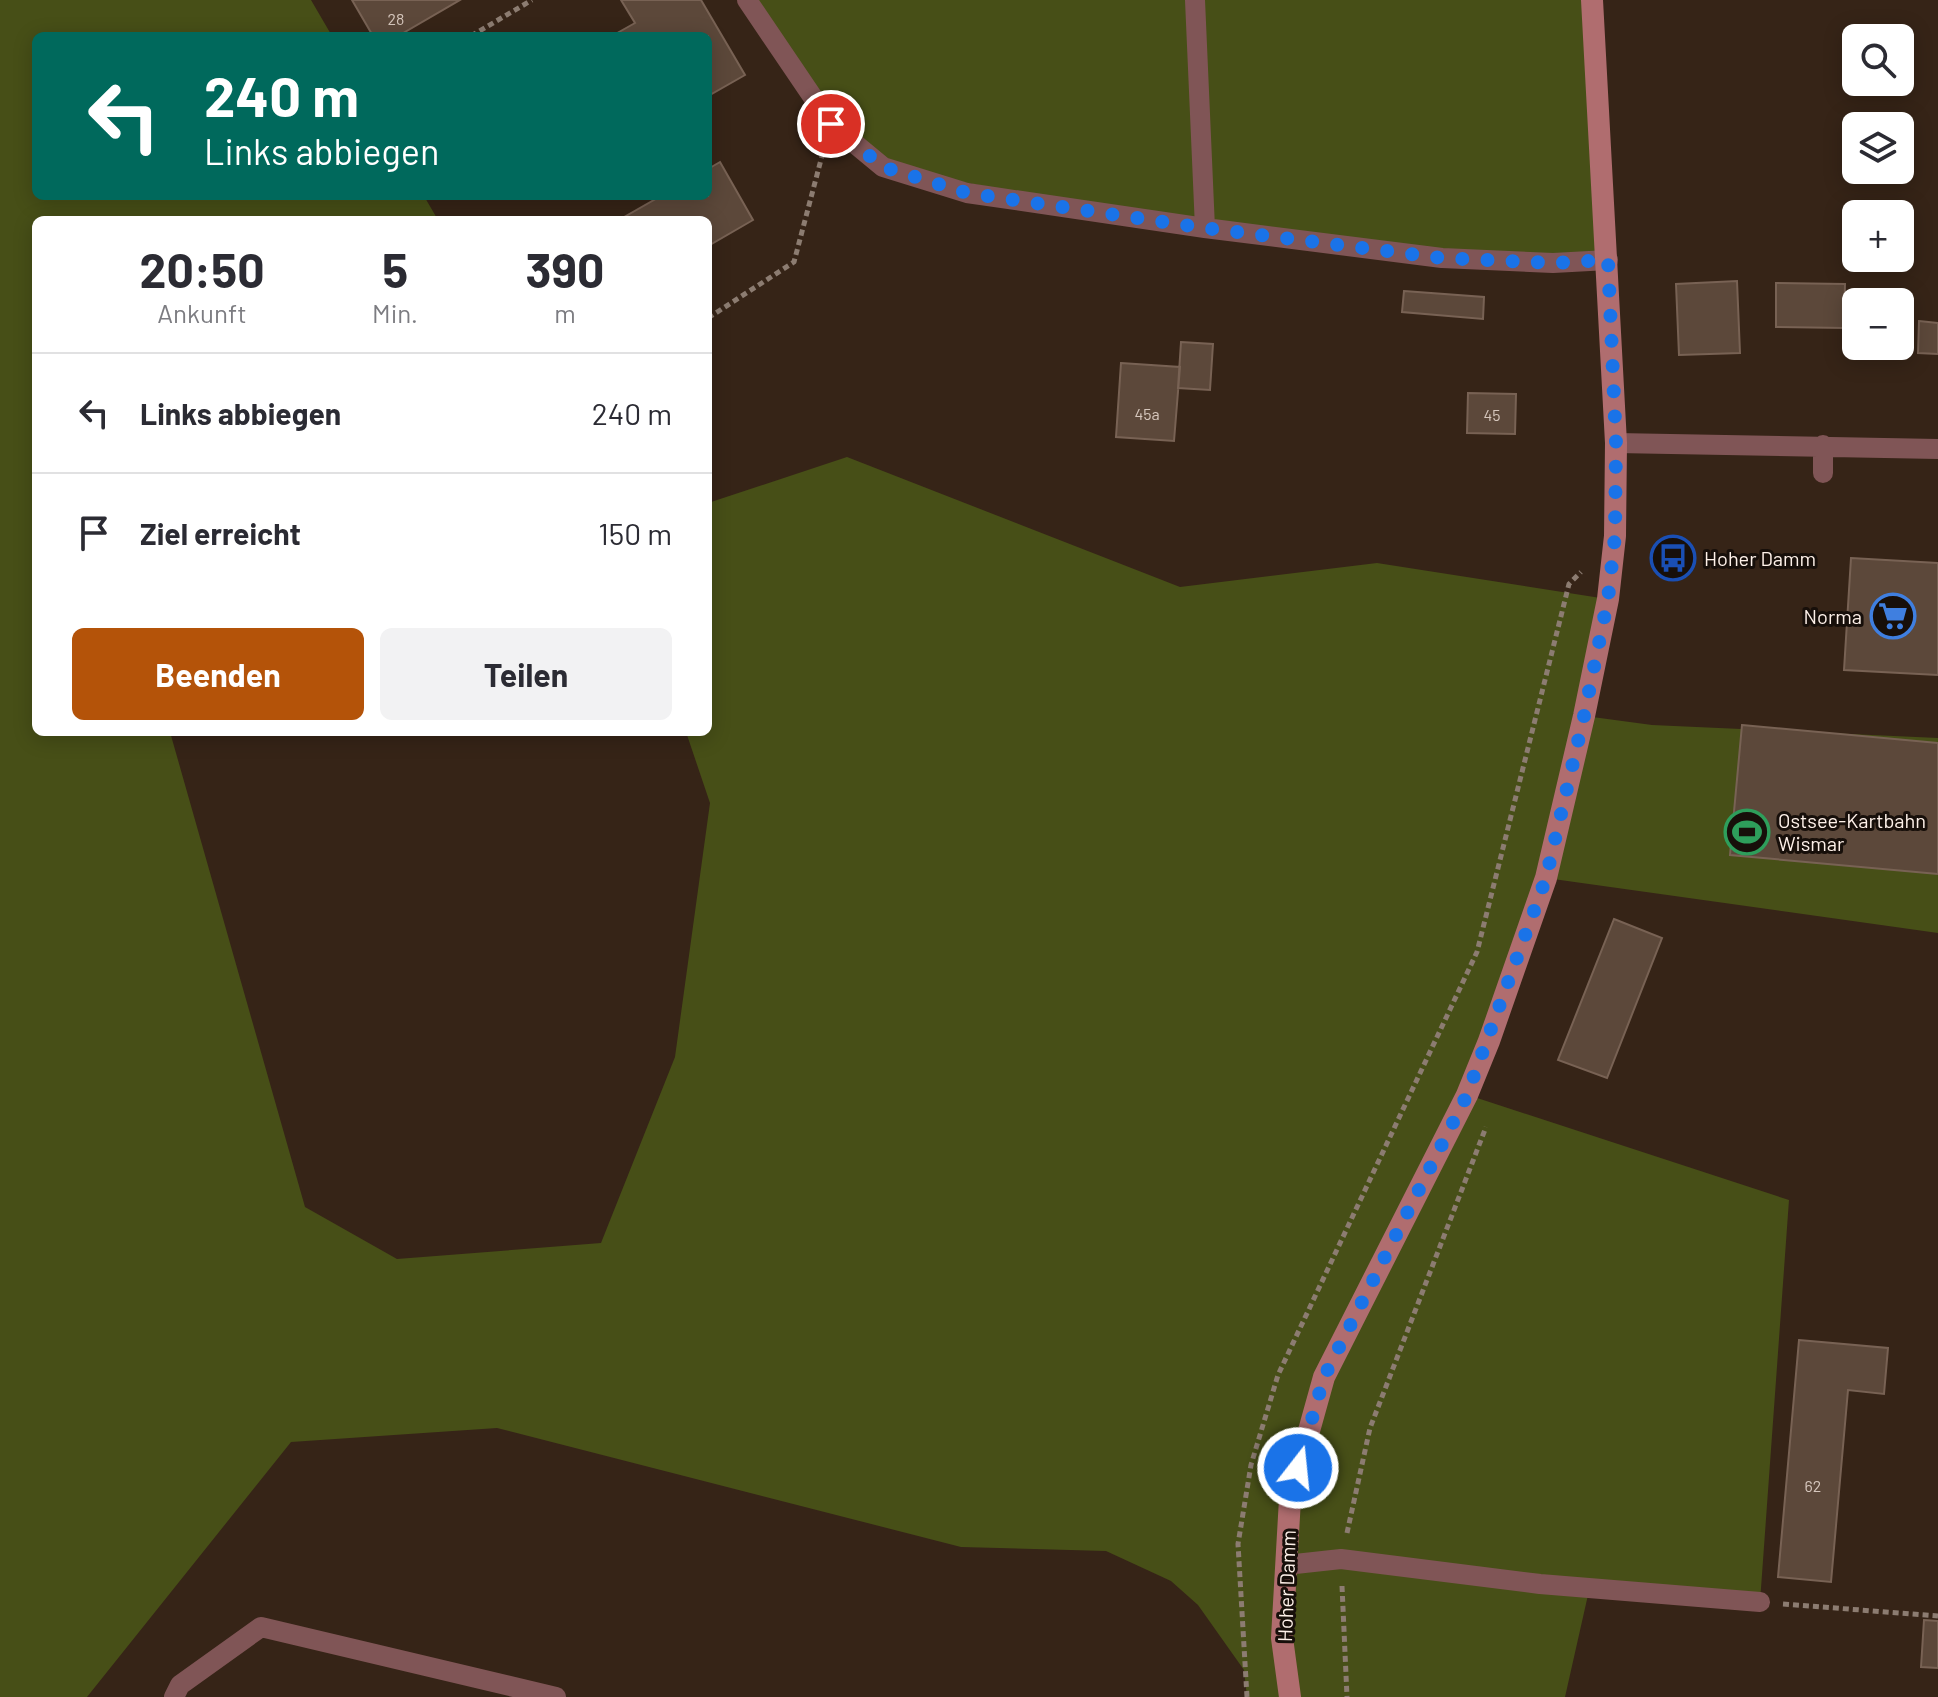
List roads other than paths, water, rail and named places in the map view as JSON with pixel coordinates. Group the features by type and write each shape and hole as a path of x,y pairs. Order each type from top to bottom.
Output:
{"main road":[{"name":"Hoher Damm","path":"1290,1697 1282,1638 1290,1499 1324,1377 1467,1095 1546,878 1608,599 1615,536 1616,443 1592,0"}],"lane":[{"path":"747,0 831,124 883,167 967,193 1205,228 1442,258 1553,263 1608,260"},
{"path":"1195,0 1205,228"},
{"path":"1616,443 1938,449"},
{"path":"1823,445 1823,473"},
{"path":"1286,1565 1341,1559 1540,1584 1760,1602"},
{"path":"174,1697 180,1685 261,1627 556,1697"}],"place":[{"name":"Hoher Damm","path":"1673,558"},
{"name":"Norma","path":"1893,616"},
{"name":"Ostsee-Kartbahn Wismar","path":"1747,832"}]}
